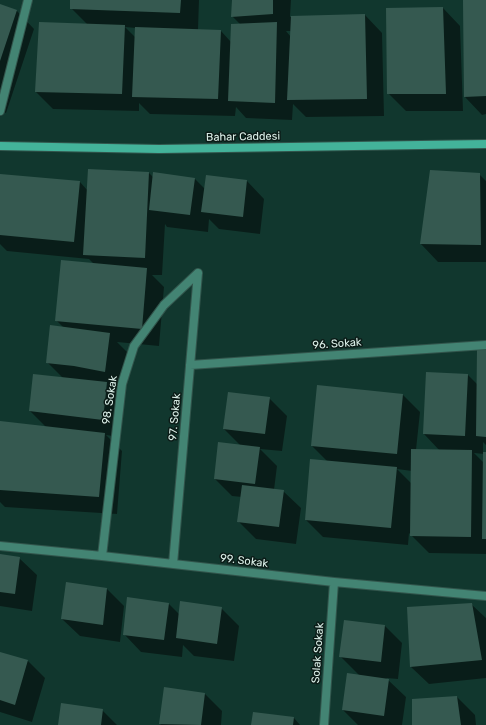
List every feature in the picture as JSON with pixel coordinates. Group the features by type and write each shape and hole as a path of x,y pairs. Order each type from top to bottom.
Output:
{"street":[{"path":"0,111 28,0"},
{"name":"Bahar Caddesi","path":"0,146 158,149 486,144"},
{"name":"97. Sokak","path":"173,564 198,273"},
{"name":"98. Sokak","path":"102,556 122,384 134,346 164,306 198,273"},
{"name":"96. Sokak","path":"190,365 486,345"},
{"name":"99. Sokak","path":"0,546 334,582 486,596"},
{"name":"Solak Sokak","path":"324,725 334,582"}],"building":[{"path":"70,0 181,0 180,13 70,9"},
{"path":"232,0 273,0 273,14 231,17"},
{"path":"463,0 486,0 486,96 464,97"},
{"path":"0,4 17,10 0,61"},
{"path":"443,7 446,94 387,94 386,8"},
{"path":"365,14 367,99 287,100 291,16"},
{"path":"39,22 125,25 122,94 35,92"},
{"path":"277,22 275,103 228,101 231,24"},
{"path":"135,27 221,30 218,99 132,97"},
{"path":"88,169 149,172 145,258 83,255"},
{"path":"430,170 480,173 481,245 420,244"},
{"path":"153,172 195,178 190,215 149,210"},
{"path":"0,174 80,181 74,242 0,235"},
{"path":"206,175 247,180 243,217 201,212"},
{"path":"61,260 147,268 142,329 55,321"},
{"path":"50,325 110,333 105,372 74,366 46,363"},
{"path":"477,350 486,350 486,437 476,436"},
{"path":"426,372 468,374 465,436 423,434"},
{"path":"33,374 107,382 103,420 29,411"},
{"path":"317,385 403,394 397,454 311,446"},
{"path":"228,392 270,397 265,434 223,429"},
{"path":"0,421 105,433 99,497 0,490"},
{"path":"218,442 260,447 255,484 214,479"},
{"path":"411,449 472,450 471,537 410,536"},
{"path":"483,452 486,452 486,539 482,539"},
{"path":"310,459 397,467 391,528 305,520"},
{"path":"242,485 284,490 279,527 237,522"},
{"path":"0,554 20,557 15,594 0,592"},
{"path":"66,582 107,588 103,625 61,619"},
{"path":"127,597 169,603 164,640 123,635"},
{"path":"180,601 222,607 217,644 176,638"},
{"path":"472,603 482,660 410,667 407,607"},
{"path":"344,620 385,625 381,662 339,657"},
{"path":"0,652 28,660 15,705 0,700"},
{"path":"347,673 389,679 384,716 342,710"},
{"path":"164,687 205,693 201,725 159,724"},
{"path":"457,696 461,725 412,725 412,699"},
{"path":"61,703 103,709 101,725 58,725"},
{"path":"253,712 294,717 293,725 251,725"}]}
